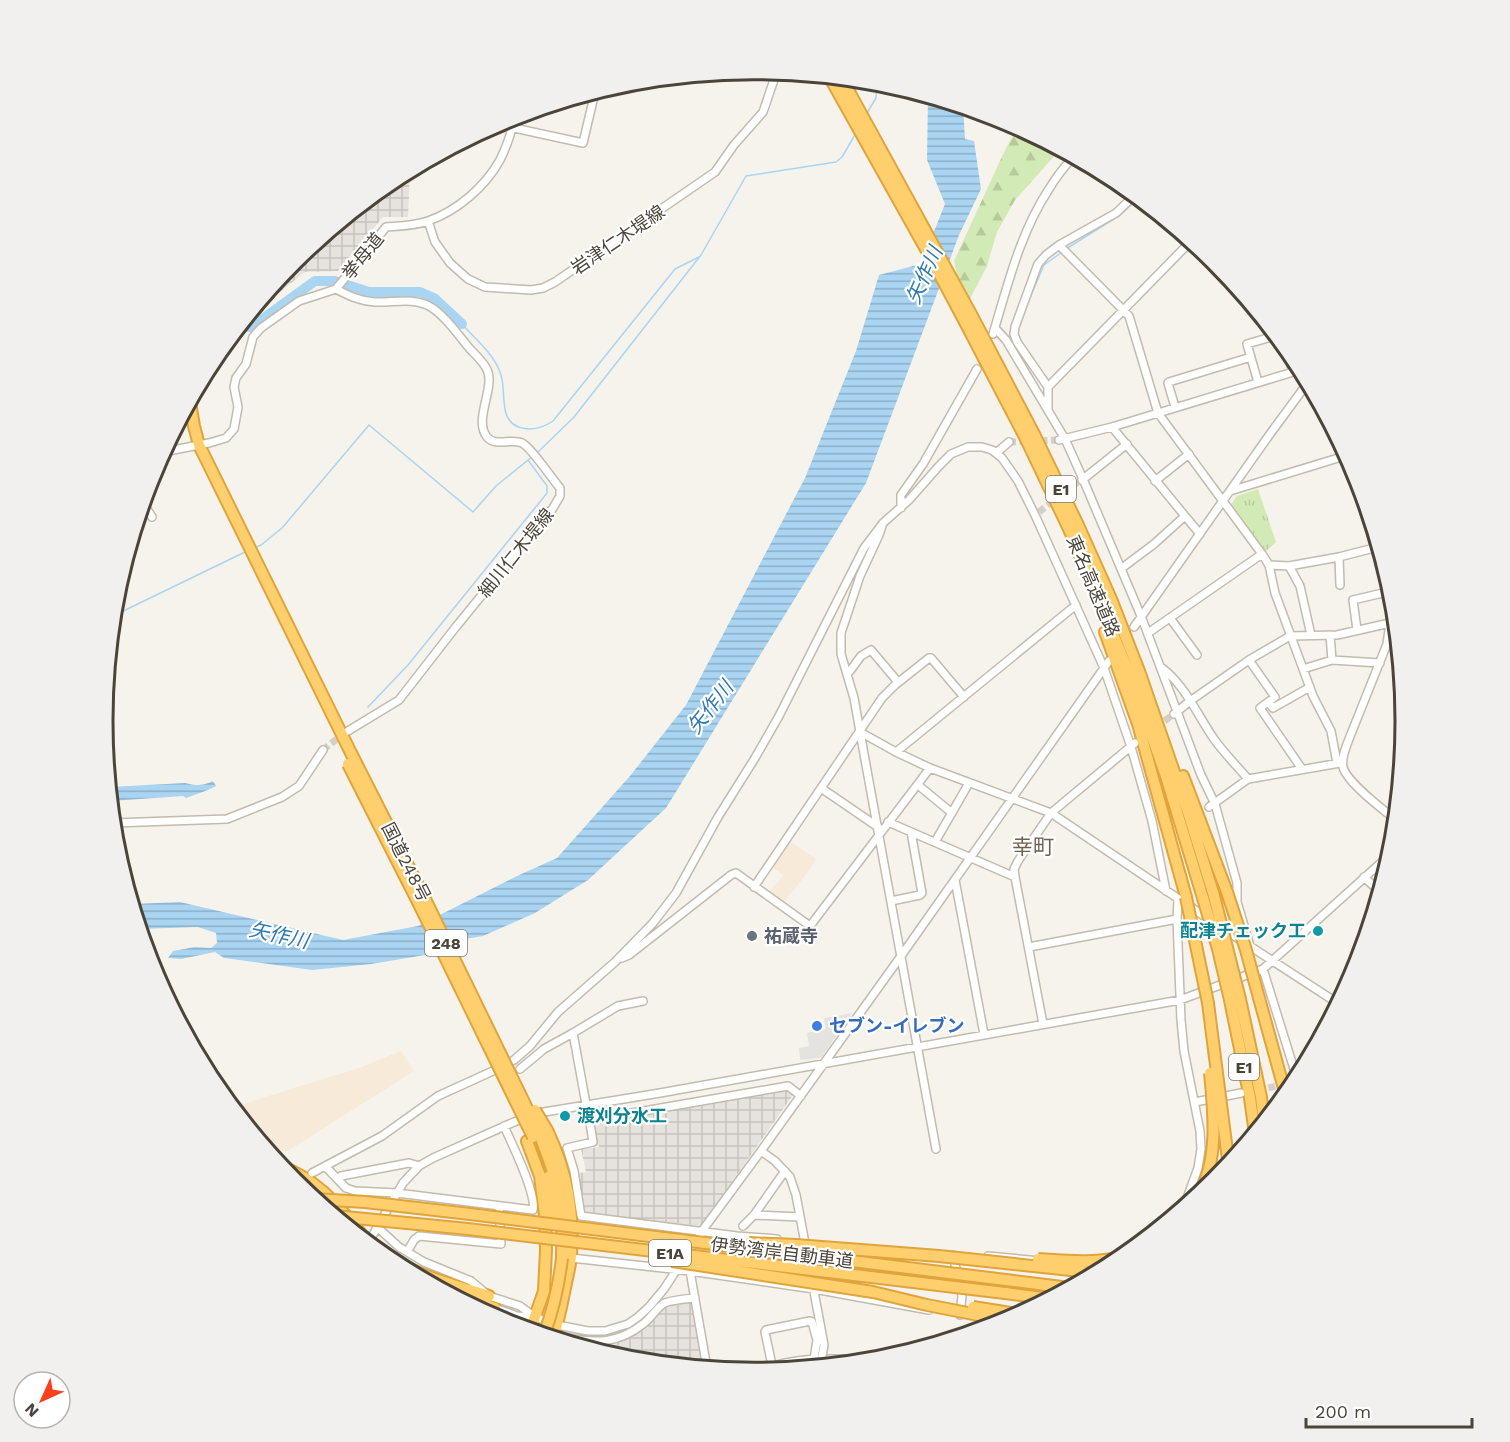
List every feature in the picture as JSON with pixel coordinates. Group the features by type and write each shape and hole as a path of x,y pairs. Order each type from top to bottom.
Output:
{"highway":[{"name":"東名高速道路","path":"834,85 932,260 969,319 1069,530 1130,675 1209,897"},
{"name":"東名高速道路","path":"846,86 969,319 1034,434 1111,599 1186,805 1261,1097 1263,1113"},
{"name":"国道248号","path":"192,414 196,446"},
{"name":"国道248号","path":"188,421 196,446 513,1099 512,1105 537,1136"},
{"path":"1069,530 1138,724 1199,959 1208,1003 1228,1154"},
{"path":"1139,671 1195,806 1227,892 1246,950 1283,1085"},
{"name":"国道248号","path":"348,755 425,899 508,1070 554,1174 560,1197 563,1258 560,1280 547,1327"},
{"path":"1199,959 1213,1101 1211,1158 1206,1178"},
{"name":"東名高速道路","path":"1235,1000 1254,1124"},
{"path":"1263,1012 1279,1090"},
{"name":"248","path":"534,1322 544,1291 546,1250 537,1136"},
{"path":"301,1175 321,1189 344,1213"},
{"name":"伊勢湾岸自動車道","path":"329,1200 416,1208 1006,1280 1065,1283"},
{"name":"伊勢湾岸自動車道","path":"349,1217 1036,1297"},
{"path":"528,1237 1005,1312"},
{"path":"682,1241 796,1245 939,1256 1084,1271"},
{"path":"939,1256 1100,1261"},
{"name":"国道248号","path":"541,1325 563,1258"},
{"name":"248","path":"555,1330 563,1258"},
{"path":"440,1280 489,1296"},
{"path":"873,1292 991,1317"}],"street":[{"name":"岩津仁木堤線","path":"428,221 435,242 450,263 468,279 485,287 531,290 543,288 715,172 763,112 774,80"},
{"path":"512,128 583,143 593,100"},
{"name":"挙母道","path":"336,289 386,227 413,225 451,211 484,183 500,159 512,128"},
{"path":"1070,162 1049,189 1030,223 1012,266 994,331 1005,340 1048,411 1122,568 1142,616 1212,806 1237,883 1237,902 1250,946"},
{"path":"1048,411 1048,387 1014,334 1038,264 1059,244 1116,213 1129,200"},
{"path":"1059,244 1129,316 1158,413 1269,565 1275,593 1290,636 1310,687 1331,730 1344,771 1351,781 1389,815"},
{"path":"1048,387 1186,246"},
{"path":"174,450 226,438 234,429 238,407 234,387 236,378 246,364 253,337 261,328 299,301 336,289"},
{"name":"細川仁木堤線","path":"336,289 362,301 416,302 429,306 442,316 485,366 489,377 489,391 482,427 487,437 495,442 522,443 529,448 560,488 560,496 553,508 399,700 348,731"},
{"path":"1258,382 1246,344 1269,337"},
{"path":"1175,407 1169,382 1251,357"},
{"path":"901,508 901,495 923,464 977,369"},
{"path":"1062,439 1112,427 1293,372"},
{"path":"1134,627 1303,389"},
{"path":"1112,427 1200,534"},
{"path":"996,453 1009,442"},
{"path":"1081,480 1127,444"},
{"path":"312,1173 382,1136 438,1096 514,1060 530,1046 558,1012 615,962 653,923 676,893 712,827 779,716 864,548 883,524 901,508 943,461 957,450 982,447 996,453 1008,465 1037,513 1104,668 1133,745 1152,821 1161,845 1166,891"},
{"path":"1155,481 1189,454"},
{"path":"1230,491 1339,457"},
{"path":"149,512 152,517"},
{"path":"1122,568 1154,544 1185,516"},
{"path":"883,524 860,576 841,633 841,654 854,698 936,1149"},
{"path":"1269,565 1289,566 1339,557 1373,548"},
{"path":"1148,633 1262,554"},
{"path":"1339,557 1340,585"},
{"path":"1289,566 1300,586 1311,635"},
{"path":"1357,630 1353,600 1383,593"},
{"path":"896,752 1076,605"},
{"path":"1170,618 1197,655"},
{"path":"1176,713 1249,660 1290,636 1330,635 1389,623"},
{"path":"1340,763 1387,644 1389,627"},
{"path":"1330,635 1332,660"},
{"path":"1387,644 1392,643"},
{"path":"850,671 861,656 871,650 898,682"},
{"path":"754,887 882,698 898,682 931,658 964,697"},
{"path":"1249,660 1275,697 1260,708 1302,769"},
{"path":"1303,669 1332,660 1380,663"},
{"path":"377,1227 407,1252 436,1268 471,1281 489,1296 520,1306 536,1317 557,1325 588,1331 605,1331 628,1324 649,1307 664,1289 702,1231 901,956 1109,661"},
{"path":"1161,667 1171,674 1216,742 1248,779"},
{"path":"1268,702 1274,708 1310,687"},
{"path":"860,732 930,768 1051,813 1332,1000"},
{"path":"1043,1024 1014,869 1023,852 1051,813 1133,745"},
{"path":"122,823 227,819 282,796 299,786 323,750"},
{"path":"1212,806 1248,779 1340,763"},
{"path":"615,962 628,955 730,875 736,873 810,926 878,831 888,822 930,768"},
{"path":"935,842 969,783"},
{"path":"918,785 952,813"},
{"path":"821,789 878,831"},
{"path":"888,822 1015,877"},
{"path":"891,901 922,893 911,832"},
{"path":"372,1235 409,1175 419,1166 504,1126 544,1112 1180,1000 1263,969 1380,862"},
{"path":"1364,876 1375,887"},
{"path":"955,880 984,1034"},
{"path":"1182,898 1177,919 1180,1000 1184,1051 1200,1131 1195,1187"},
{"path":"1029,947 1177,919"},
{"path":"1263,969 1292,1071"},
{"path":"520,1069 544,1050 618,1006 643,1001"},
{"path":"573,1033 586,1104"},
{"path":"801,1096 788,1086 592,1120 590,1124 593,1142 567,1148 574,1171 581,1216 737,1236 1070,1264 1098,1262"},
{"path":"1195,1102 1241,1094"},
{"path":"325,1166 346,1188 355,1191 533,1210 530,1189 504,1126"},
{"path":"761,1151 775,1161 790,1177 796,1195 824,1344 822,1359"},
{"path":"337,1179 341,1176 409,1163 419,1166"},
{"path":"743,1226 754,1215 785,1171"},
{"path":"407,1252 419,1236 501,1244 499,1206"},
{"path":"754,1215 800,1217"},
{"path":"563,1258 677,1269 814,1289 959,1316 962,1296 952,1253"},
{"path":"1070,1264 1072,1279"},
{"path":"690,1271 706,1360"},
{"path":"594,1342 619,1338 642,1324 663,1304 695,1298"},
{"path":"504,1311 517,1316 536,1317"},
{"path":"771,1362 766,1330 812,1322 817,1340 814,1359 790,1361"}],"shaded area":[{"path":"410,181 408,217 383,217 338,271 305,272 275,296 301,267 332,239 364,212"},
{"path":"789,841 816,859 784,902 770,892 783,875 772,867"},
{"path":"852,1013 821,1058 800,1060 799,1048 809,1046 807,1033 826,1029 824,1018"},
{"path":"401,1051 414,1071 286,1152 278,1149 241,1105 359,1068"},
{"path":"787,1089 793,1095 701,1226 583,1211 578,1173 586,1172 581,1149 599,1147 594,1125"},
{"path":"691,1302 701,1360 671,1357 609,1345 621,1342 644,1329 666,1307"}],"green space":[{"path":"1014,134 1056,155 1015,200 997,232 987,266 970,299 959,284 954,261"},
{"path":"1258,489 1276,542 1266,551 1230,506 1237,496"}],"water":[{"name":"矢作川","path":"928,103 964,115 965,139 974,141 981,189 959,235 866,483 666,808 588,880 535,913 483,936 429,945 425,955 371,964 312,970 224,958 215,952 181,959 168,958 173,951 195,947 211,948 217,943 216,933 198,927 149,929 140,904 180,902 343,940 418,926 557,858 630,776 686,705 805,478 856,351 879,275 921,264 945,204 927,160"},
{"path":"213,781 216,786 186,798 183,796 119,800 117,787 206,784"}],"waterway":[{"path":"867,113 876,98 876,91"},
{"path":"537,453 574,417 701,255 746,176 836,162 842,157 856,133"},
{"path":"1066,249 1120,215 1133,203"},
{"path":"1025,309 1044,265 1062,252"},
{"path":"462,324 497,365 502,380 504,405 509,419 514,425 522,428 539,428 553,421 675,269 699,257"},
{"path":"249,327 315,281 335,281 369,292 420,292 434,298 462,324"},
{"path":"1018,330 1018,335 1025,348"},
{"path":"254,548 282,528 369,425 473,512 496,486 533,456"},
{"path":"368,707 408,665 547,493 547,486 528,460"},
{"path":"123,611 247,551"}],"tunnel":[{"path":"1009,442 1059,440"},
{"path":"1039,512 1079,481"},
{"path":"1156,727 1174,714"},
{"path":"323,750 343,734"},
{"path":"1258,1090 1283,1085"}],"place":[{"name":"配津チェック工","path":"1318,931"},
{"name":"祐蔵寺","path":"752,936"},
{"name":"セブン-イレブン","path":"817,1026"},
{"name":"渡刈分水工","path":"565,1116"}],"district":[{"name":"幸町","path":"1033,847"}]}
